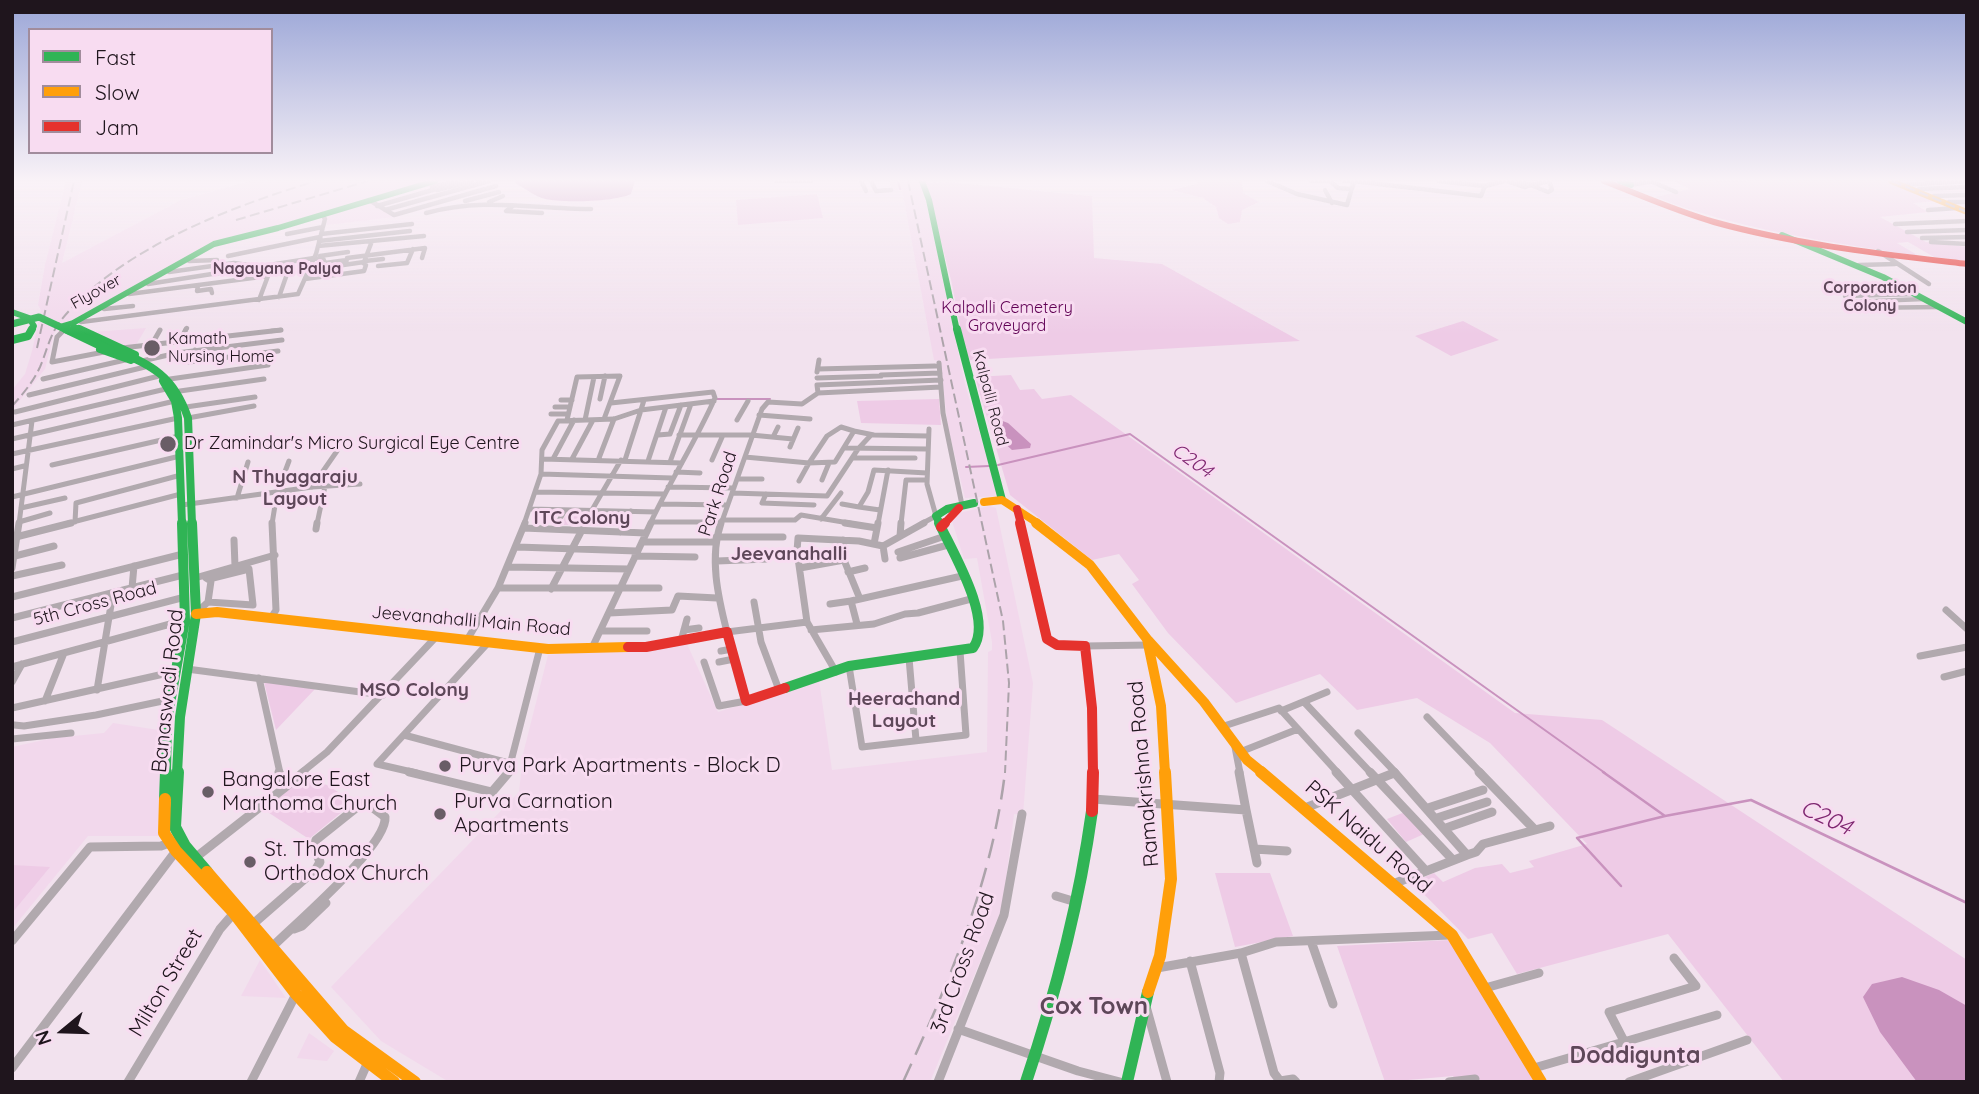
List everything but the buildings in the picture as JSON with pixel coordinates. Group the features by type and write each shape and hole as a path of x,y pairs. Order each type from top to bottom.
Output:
{"street":[{"path":"131,300 148,284 219,243 268,232"},
{"path":"70,326 299,294 321,232"},
{"path":"228,256 351,232"},
{"path":"305,279 364,271 364,262 375,232"},
{"path":"320,237 350,243 404,232"},
{"name":"Kalpalli Road","path":"936,232 964,362 1002,500"},
{"path":"1766,232 1880,252 1929,284"},
{"path":"1767,232 1811,244 1859,265 1913,289 1967,320"},
{"path":"296,242 290,234 401,239 424,236"},
{"path":"1786,237 1916,294 1967,320"},
{"path":"1922,239 1967,237"},
{"path":"397,251 401,239"},
{"path":"264,240 269,248"},
{"path":"1931,242 1967,244"},
{"name":"Flyover","path":"70,326 219,243"},
{"path":"347,259 350,243"},
{"path":"243,244 246,253"},
{"path":"1811,244 1967,263"},
{"path":"309,270 368,254 425,248 422,258"},
{"path":"387,252 378,266 407,262 413,249"},
{"path":"148,284 314,257"},
{"path":"169,272 314,257 322,258 325,262 383,259"},
{"path":"189,261 216,260"},
{"path":"1859,265 1897,264"},
{"path":"272,270 267,276 198,286 131,300 104,309 70,326 57,337 52,362 282,340"},
{"path":"279,297 287,274"},
{"path":"259,299 269,277 267,276"},
{"path":"243,285 245,279"},
{"path":"198,286 197,291 211,289 212,293"},
{"path":"1835,291 1866,290 1916,294"},
{"path":"1866,290 1887,308"},
{"path":"1845,296 1916,294"},
{"path":"1849,302 1879,301 1916,294"},
{"path":"1859,309 1941,307"},
{"path":"12,309 37,314 70,326 121,354 176,397"},
{"path":"12,309 121,354"},
{"path":"12,324 36,321"},
{"path":"12,340 28,336 36,321"},
{"path":"70,326 121,354"},
{"path":"180,341 187,328"},
{"path":"43,379 152,344 281,330"},
{"path":"152,344 160,331"},
{"path":"195,350 189,362 278,351"},
{"path":"29,395 121,354"},
{"path":"818,393 819,360"},
{"path":"818,369 937,364 943,413 962,505 943,531 899,555"},
{"path":"12,454 268,365"},
{"path":"880,390 882,367"},
{"path":"600,399 605,376"},
{"path":"568,417 577,377 621,377 604,419"},
{"path":"585,420 594,377"},
{"path":"817,381 881,378 941,380"},
{"path":"12,425 264,379"},
{"path":"760,412 768,402 805,403 818,393 880,390 941,380"},
{"path":"592,648 664,494 699,434 714,400 713,392 611,403"},
{"path":"573,393 563,393 573,393"},
{"path":"15,412 176,397 255,397"},
{"path":"12,439 176,397 254,406"},
{"name":"Banaswadi Road","path":"176,397 185,501 184,554 194,576 185,597 184,696 175,827 178,844"},
{"name":"Banaswadi Road","path":"176,397 196,614 183,670 167,720 164,833 178,844"},
{"path":"592,510 623,460 644,400"},
{"path":"551,414 574,420 614,419 640,410 714,400"},
{"path":"737,421 748,401"},
{"path":"670,462 691,404"},
{"path":"658,435 670,434 681,405"},
{"path":"555,407 570,407"},
{"path":"648,461 666,407"},
{"path":"744,408 810,419"},
{"name":"Park Road","path":"727,632 717,598 716,539 760,412"},
{"path":"466,642 498,588 517,547 541,474 542,450 558,421 568,417"},
{"path":"572,459 593,419"},
{"path":"598,458 614,419"},
{"path":"553,459 574,420"},
{"path":"12,568 32,421"},
{"path":"773,437 778,427"},
{"path":"704,662 719,706 746,701 849,666 960,652 973,648 979,640 980,628 971,599 930,502 927,476 928,433 872,435 841,427 834,429 799,481"},
{"path":"790,447 798,428"},
{"path":"745,457 829,463 838,461 854,431"},
{"path":"679,435 751,435 793,439"},
{"path":"712,460 723,435"},
{"path":"827,495 858,450 872,435"},
{"path":"51,465 179,436"},
{"path":"845,449 927,449"},
{"path":"313,487 337,452"},
{"path":"12,497 180,456"},
{"path":"543,459 598,458 682,463"},
{"path":"853,458 915,458"},
{"path":"271,618 276,610 275,555 271,530 277,492 289,461"},
{"path":"237,498 248,462"},
{"path":"822,480 829,463"},
{"path":"12,469 24,466"},
{"path":"859,507 868,492 874,470 927,476"},
{"path":"874,544 888,470"},
{"path":"541,474 612,476 700,473"},
{"path":"75,522 75,503 181,475"},
{"path":"900,537 906,480 927,476"},
{"path":"737,479 762,480"},
{"path":"15,538 75,522 185,501 360,484"},
{"path":"316,529 325,486"},
{"path":"668,486 766,494 839,495 821,519"},
{"path":"536,492 664,494"},
{"path":"766,494 762,503 814,505"},
{"path":"21,508 65,498"},
{"path":"943,531 947,509 1002,500"},
{"name":"Ramakrishna Road","path":"1002,500 1055,535 1090,565 1148,642 1161,706 1171,879 1157,968 1142,1008 1128,1082"},
{"path":"660,504 727,505"},
{"path":"842,504 880,510"},
{"path":"531,509 656,512"},
{"path":"1017,509 1047,639 1057,645 1084,646 1148,642"},
{"path":"555,529 565,510"},
{"path":"620,532 631,511"},
{"path":"19,522 50,513"},
{"path":"651,522 794,520 801,515 877,528"},
{"path":"523,528 646,533"},
{"path":"551,589 582,530"},
{"path":"836,671 809,626 797,551 798,538 843,540 883,546 900,537 943,531"},
{"path":"642,542 783,537"},
{"path":"234,540 235,566"},
{"path":"843,540 844,560 860,599"},
{"path":"883,546 885,559"},
{"path":"15,556 54,547"},
{"path":"517,547 695,557"},
{"path":"12,597 184,554"},
{"path":"12,618 275,555"},
{"path":"717,561 768,559"},
{"path":"800,568 844,560"},
{"path":"12,576 62,565"},
{"path":"132,588 134,566"},
{"path":"509,567 629,569"},
{"path":"848,572 865,568"},
{"path":"194,576 209,579 249,569 253,605 208,602"},
{"path":"830,604 962,576"},
{"path":"196,614 208,602 209,579"},
{"path":"498,588 659,588"},
{"path":"97,690 113,593"},
{"path":"609,613 672,610 678,596 717,598"},
{"name":"5th Cross Road","path":"12,642 185,597"},
{"path":"746,701 729,653 727,632 759,626 867,625 909,612 918,613 971,599"},
{"path":"851,601 857,624"},
{"path":"754,603 761,642 779,690"},
{"path":"1946,610 1967,629"},
{"name":"Jeevanahalli Main Road","path":"196,614 217,612 466,642 540,648 646,647 683,635 727,632"},
{"path":"12,667 185,620"},
{"path":"683,635 687,620"},
{"path":"683,635 699,628"},
{"path":"600,631 648,631"},
{"path":"191,860 284,789 327,752 435,638"},
{"name":"PSK Naidu Road","path":"1148,642 1224,726 1238,749 1452,935 1541,1082"},
{"path":"486,644 377,765 492,792 499,787 512,764 540,648"},
{"path":"1026,1082 1063,965 1078,902 1093,799 1096,723 1084,646"},
{"path":"1920,656 1967,647"},
{"path":"849,666 862,747 966,735 960,652"},
{"path":"45,701 64,653"},
{"path":"719,662 729,653"},
{"path":"909,658 916,740"},
{"path":"12,682 22,664"},
{"path":"12,708 183,670 383,695"},
{"path":"1944,677 1967,671"},
{"path":"259,678 284,789"},
{"path":"1281,711 1327,692"},
{"path":"14,725 24,726 96,715 184,696"},
{"path":"1304,702 1453,860"},
{"path":"1224,726 1279,708 1426,871"},
{"path":"1427,717 1535,830"},
{"path":"1256,863 1238,749 1298,729"},
{"path":"12,739 71,733"},
{"path":"1336,736 1346,733"},
{"path":"1358,733 1446,828 1467,855"},
{"path":"404,734 512,764"},
{"path":"1305,808 1394,773"},
{"path":"1428,808 1483,790"},
{"path":"1093,799 1246,810"},
{"path":"1437,818 1487,803"},
{"path":"253,924 317,869 320,857 314,844 320,836 356,806 365,804 380,811 387,822 378,841 292,930 272,947"},
{"path":"1446,828 1492,813"},
{"name":"3rd Cross Road","path":"939,1082 1004,915 1022,814"},
{"path":"1393,884 1476,852 1483,844 1550,826"},
{"path":"178,844 237,911 296,993 335,1037 394,1082"},
{"path":"12,941 90,847 178,844"},
{"path":"12,1068 178,844"},
{"path":"1254,849 1286,851"},
{"path":"1056,896 1078,902"},
{"path":"292,930 302,926 326,903"},
{"path":"237,911 253,924 343,1030 415,1082"},
{"name":"Milton Street","path":"128,1082 220,929 237,911"},
{"path":"1157,968 1241,953 1276,942 1452,935"},
{"path":"1311,940 1333,1004"},
{"path":"1241,953 1273,1073 1280,1081 1293,1079 1296,1082"},
{"path":"1624,1041 1609,1012 1696,986 1674,958"},
{"path":"1190,961 1220,1073 1219,1082"},
{"path":"1485,988 1539,974"},
{"path":"251,1082 296,993"},
{"path":"1142,1008 1147,1010 1167,1082"},
{"path":"1533,1069 1717,1015"},
{"path":"958,1030 1078,1071 1120,1082"},
{"path":"1629,1082 1747,1040"},
{"path":"359,1082 367,1064"},
{"path":"1449,1082 1475,1079"}],"shaded area":[{"path":"53,232 70,232 62,263 120,232 255,232 232,236 81,317 65,322 54,333 45,369 12,410 12,390 25,374 32,351 41,310 38,305"},
{"path":"910,232 933,232 965,384 997,491 995,496 965,498 948,427 940,361 934,360"},
{"path":"146,328 136,345 123,347 91,332"},
{"path":"1000,420 1008,423 1031,444 1030,448 1012,450 1000,439 997,426"},
{"path":"989,506 996,508 1033,683 1023,815 1014,814 1003,906 930,1082 449,1082 381,1041 331,987 519,792 523,754 548,655 687,644 718,712 819,680 832,770 987,752 988,652 992,650 992,642 977,558 964,559 952,521 959,513"},
{"path":"113,723 165,731 159,836 88,836 12,929 12,747 53,738 104,733"},
{"path":"260,960 286,998 241,996"},
{"path":"1902,977 1939,990 1967,1006 1967,1082 1917,1082 1880,1032 1863,997 1872,984"},
{"path":"309,1033 334,1051 327,1061 297,1058"}],"green space":[{"name":"Kalpalli Cemetery Graveyard","path":"939,232 1093,232 1094,258 1162,264 1300,341 970,360 965,351"},
{"path":"1777,232 1908,232 1926,242 1967,247 1967,261 1934,257 1908,242 1897,243 1919,256"},
{"path":"1463,321 1499,340 1451,356 1415,336"},
{"path":"1011,375 1020,390 1034,389 1042,399 1071,395 1515,713 1602,720 1967,960 1967,1082 1784,1082 1668,934 1517,974 1492,933 1468,939 1412,882 1434,873 1443,882 1475,868 1502,864 1510,873 1534,867 1529,861 1587,844 1490,743 1417,698 1357,710 1320,674 1236,703 1168,633 1132,584 1139,580 1119,554 1092,560 1010,495 975,377"},
{"path":"939,399 941,425 861,423 857,401"},
{"path":"567,512 622,513 616,526 561,525"},
{"path":"264,682 315,689 276,730"},
{"path":"300,778 327,785 354,802 309,839 263,809"},
{"path":"1405,812 1424,834 1406,842 1387,819"},
{"path":"12,865 50,867 12,913"},
{"path":"1215,873 1270,873 1293,936 1235,947"},
{"path":"1450,940 1536,1082 1457,1082 1453,1076 1385,1082 1337,946"}],"waterway":[{"name":"C204","path":"716,399 770,399"},
{"name":"C204","path":"998,465 1130,434 1605,773"},
{"name":"C204","path":"966,467 989,466"},
{"name":"C204","path":"1603,772 1665,816"},
{"name":"C204","path":"1665,816 1751,800 1967,903"},
{"name":"C204","path":"1621,886 1577,838 1665,816"}],"railway":[{"path":"37,348 63,232"},
{"path":"12,406 28,388 37,372 58,324 86,294 114,271 181,232"},
{"path":"919,232 1003,621 1009,683 1005,773"},
{"path":"903,1082 937,1007 979,892 999,813 1005,772"}],"traffic: fast":[{"path":"63,326 73,323 214,244 262,232"},
{"path":"936,232 964,362 1002,500"},
{"path":"1782,235 1883,277 1967,322"},
{"path":"12,312 29,318 34,326 28,336 12,340"},
{"path":"12,324 39,317 110,350"},
{"path":"74,327 135,355 134,358"},
{"path":"100,349 131,360"},
{"path":"113,349 151,366 170,381 188,418 196,614 180,717 175,827 185,846 207,872"},
{"path":"163,381 175,401 178,418 185,620 167,720 165,799"},
{"path":"785,688 849,666 973,648 980,634 978,616 936,516 947,509 974,503"},
{"path":"1026,1082 1066,948 1092,811"},
{"path":"1127,1082 1148,992"}],"traffic: slow":[{"path":"984,502 1002,500 1055,535 1090,565 1147,639 1161,706 1171,879 1160,956 1148,992"},
{"path":"196,614 217,612 548,649 628,647"},
{"path":"1148,640 1204,702 1247,760 1452,935 1541,1082"},
{"path":"165,799 164,833 176,851 234,913 296,994 335,1037 394,1082"},
{"path":"207,872 343,1030 415,1082"}],"traffic: jam":[{"path":"1754,232 1840,248 1967,264"},
{"path":"941,527 959,508"},
{"path":"1017,509 1047,639 1057,645 1085,646 1093,729 1092,811"},
{"path":"628,647 646,647 727,632 746,701 785,688"}],"place":[{"name":"Kamath Nursing Home","path":"152,348"},
{"name":"Dr Zamindar's Micro Surgical Eye Centre","path":"168,444"},
{"name":"Purva Park Apartments - Block D","path":"445,766"},
{"name":"Bangalore East Marthoma Church","path":"208,792"},
{"name":"Purva Carnation Apartments","path":"440,814"},
{"name":"St. Thomas Orthodox Church","path":"250,862"}],"district":[{"name":"Nagayana Palya","path":"277,269"},
{"name":"Corporation Colony","path":"1870,297"},
{"name":"N Thyagaraju Layout","path":"295,488"},
{"name":"ITC Colony","path":"582,518"},
{"name":"Jeevanahalli","path":"789,554"},
{"name":"MSO Colony","path":"414,690"},
{"name":"Heerachand Layout","path":"904,710"},
{"name":"Cox Town","path":"1094,1007"},
{"name":"Doddigunta","path":"1635,1056"}]}
